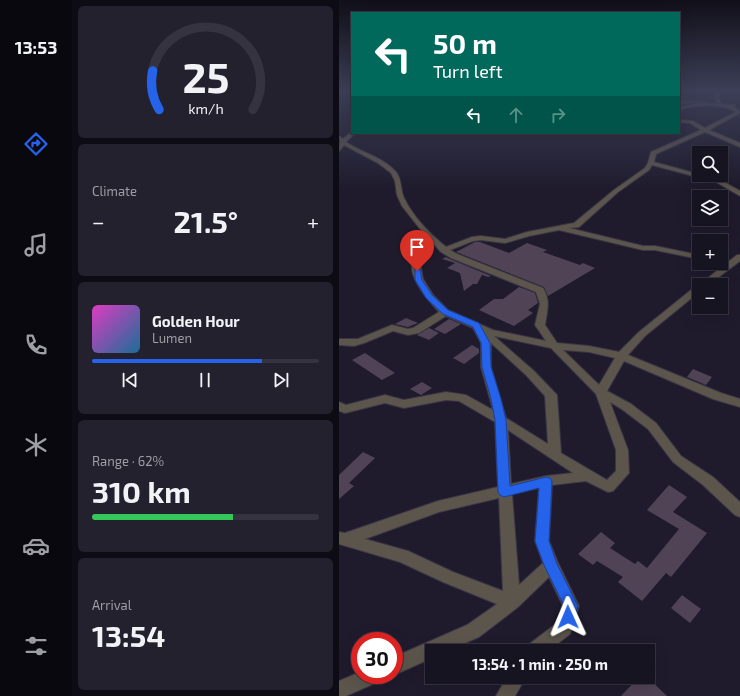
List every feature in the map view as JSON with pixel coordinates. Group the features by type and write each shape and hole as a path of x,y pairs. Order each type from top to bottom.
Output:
{"street":[{"path":"694,123 714,136 740,145"},
{"path":"444,250 472,239 481,238 505,241 514,240 527,234 560,228 580,222 616,191 647,169 651,163 653,153 717,123"},
{"path":"352,134 340,143 361,152 393,172 398,181 400,196 432,239 444,250 454,256 541,290 545,298 545,307 540,325 555,346 587,380 601,392 627,407 652,426 677,459 708,481 740,511"},
{"path":"651,163 718,181 740,194"},
{"path":"560,228 643,248 655,248 692,256"},
{"path":"432,239 423,250 416,263 419,280 429,296 445,312 490,332 555,346 589,349 621,356 717,396 740,403"},
{"path":"712,278 740,257"},
{"path":"728,263 740,264"},
{"path":"341,409 385,399 404,404 446,396 462,398 501,420 588,476 608,487 623,473 622,450 601,392 621,356 642,334 692,294"},
{"path":"339,342 353,343 365,341 392,328 408,332 416,331 445,312"},
{"path":"476,325 485,343 487,367 501,420 504,492 512,602"},
{"path":"476,325 525,368 551,395 555,455"},
{"path":"341,539 438,507 546,481 588,476"},
{"path":"543,644 564,628 571,606 551,565 542,541 546,481"},
{"path":"341,539 403,556 447,577 512,602"},
{"path":"403,662 473,631 512,602 551,565"},
{"path":"339,690 353,684"},
{"path":"505,696 513,684"}],"building":[{"path":"475,242 480,242 509,253 527,243 547,250 543,252 580,265 583,263 595,268 548,296 544,287 456,252"},
{"path":"446,257 491,276 488,277 482,275 477,284 473,284 464,291 460,273 447,268 455,263 442,259"},
{"path":"519,287 535,293 538,303 528,310 533,313 514,326 479,310 494,299 503,299"},
{"path":"406,318 418,323 408,327 395,324"},
{"path":"449,319 461,324 445,334 434,329"},
{"path":"429,328 439,333 429,340 417,335"},
{"path":"472,345 479,349 479,353 464,364 453,358"},
{"path":"365,353 395,373 382,380 352,360"},
{"path":"693,369 712,377 706,385 687,377"},
{"path":"422,382 432,388 421,395 410,389"},
{"path":"363,452 375,458 349,483 354,486 339,499 339,475"},
{"path":"669,485 687,497 673,512 707,533 671,577 666,573 642,601 618,582 623,577 597,561 593,565 578,554 601,532 615,543 610,548 635,564 638,561 647,568 679,529 647,510"},
{"path":"682,595 701,609 690,623 671,608"},
{"path":"632,684 654,684 667,696 621,696"}],"route":[{"path":"417,271 419,280 429,296 445,312 476,325 485,343 487,367 501,420 504,492 546,481 542,541 551,565 571,606 568,617"}]}
